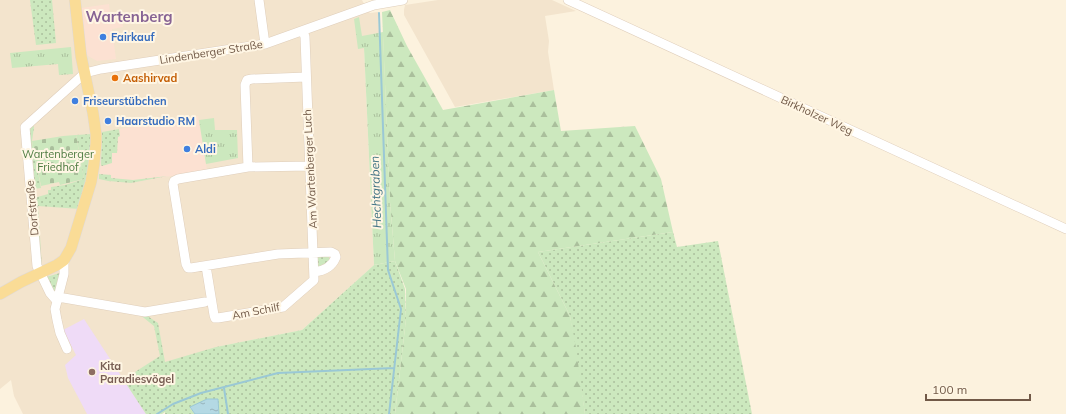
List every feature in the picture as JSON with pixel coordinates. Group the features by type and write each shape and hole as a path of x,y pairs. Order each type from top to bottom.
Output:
{"main road":[{"path":"0,294 39,269 57,265 64,260 71,248 90,182 96,150 96,134 80,44 75,0"}],"street":[{"path":"259,0 265,44"},
{"name":"Lindenberger Straße","path":"85,73 101,69 265,44 374,5 403,0"},
{"name":"Birkholzer Weg","path":"568,0 1066,229"},
{"name":"Am Wartenberger Luch","path":"303,31 305,37 309,166 314,253"},
{"name":"Dorfstraße","path":"57,299 50,293 39,269 24,128 85,73"},
{"path":"248,167 244,85 247,80 306,77"},
{"path":"309,166 248,167 178,179 174,181 173,184 186,264 188,268 278,254 331,252 335,254 336,257 334,262 323,271 314,272"},
{"name":"Am Schilf","path":"206,266 214,315 215,318 218,318 283,308 314,280 314,253"},
{"path":"64,260 64,274 55,309 60,333 67,349"},
{"path":"57,299 144,312 205,302"}],"shaded area":[{"path":"0,0 362,0 370,13 378,12 379,33 364,48 374,265 302,330 216,347 155,414 23,414 14,396 11,380 0,389"},
{"path":"438,0 552,0 576,11 545,16 549,41 548,52 554,90 455,107 404,15 405,5"},
{"path":"109,4 110,13 121,11 123,27 112,29 116,59 97,61 88,56 86,52 81,8"},
{"path":"198,116 207,170 131,183 99,179 102,153 102,132"},
{"name":"Kita Paradiesvögel","path":"84,319 146,414 87,414 68,378 65,365 76,355 63,330"}],"green space":[{"path":"30,0 52,0 56,43 36,45"},
{"path":"390,10 407,46 443,110 554,90 561,131 635,126 661,179 673,232 538,252 570,316 585,414 395,414 406,319 406,289 395,261 390,202 382,12"},
{"path":"359,17 362,36 383,32 390,202 395,261 374,265 364,48 358,49 354,19"},
{"path":"71,47 73,74 59,75 58,64 12,68 10,53"},
{"path":"214,118 215,130 237,130 238,158 206,164 199,120"},
{"path":"33,124 32,141 41,188 33,189 28,132"},
{"path":"119,129 120,136 118,137 117,153 112,153 112,163 102,166 102,132"},
{"path":"91,134 93,152 80,209 38,206 42,267 40,268 34,198 48,194 48,190 51,190 51,187 65,185 84,179 76,135"},
{"name":"Wartenberger Friedhof","path":"76,135 84,179 60,185 59,182 41,186 32,141"},
{"path":"99,174 111,175 111,178 133,180 168,176 131,183 99,179"},
{"path":"673,232 677,247 718,241 752,414 585,414 570,316 538,252"},
{"path":"317,257 329,257 330,261 321,268 318,267"},
{"path":"395,261 405,289 406,319 395,414 219,414 217,400 190,408 195,414 165,414 165,412 162,414 146,414 123,379 160,356 154,326 139,314 149,314 149,317 158,323 165,362 216,347 302,330 374,265"},
{"path":"60,273 55,293 46,277"}],"water":[{"path":"207,399 218,399 219,414 195,414 190,407"}],"waterway":[{"name":"Hechtgraben","path":"379,13 388,270 401,309 389,414"},
{"name":"Hechtgraben","path":"157,414 173,404 201,393 278,373 394,368"},
{"name":"Hechtgraben","path":"224,388 228,414"}],"place":[{"name":"Fairkauf","path":"103,37"},
{"name":"Aashirvad","path":"115,78"},
{"name":"Friseurstübchen","path":"75,101"},
{"name":"Haarstudio RM","path":"108,121"},
{"name":"Aldi","path":"187,149"},
{"name":"Kita Paradiesvögel","path":"92,372"}],"district":[{"name":"Wartenberg","path":"129,17"}]}
